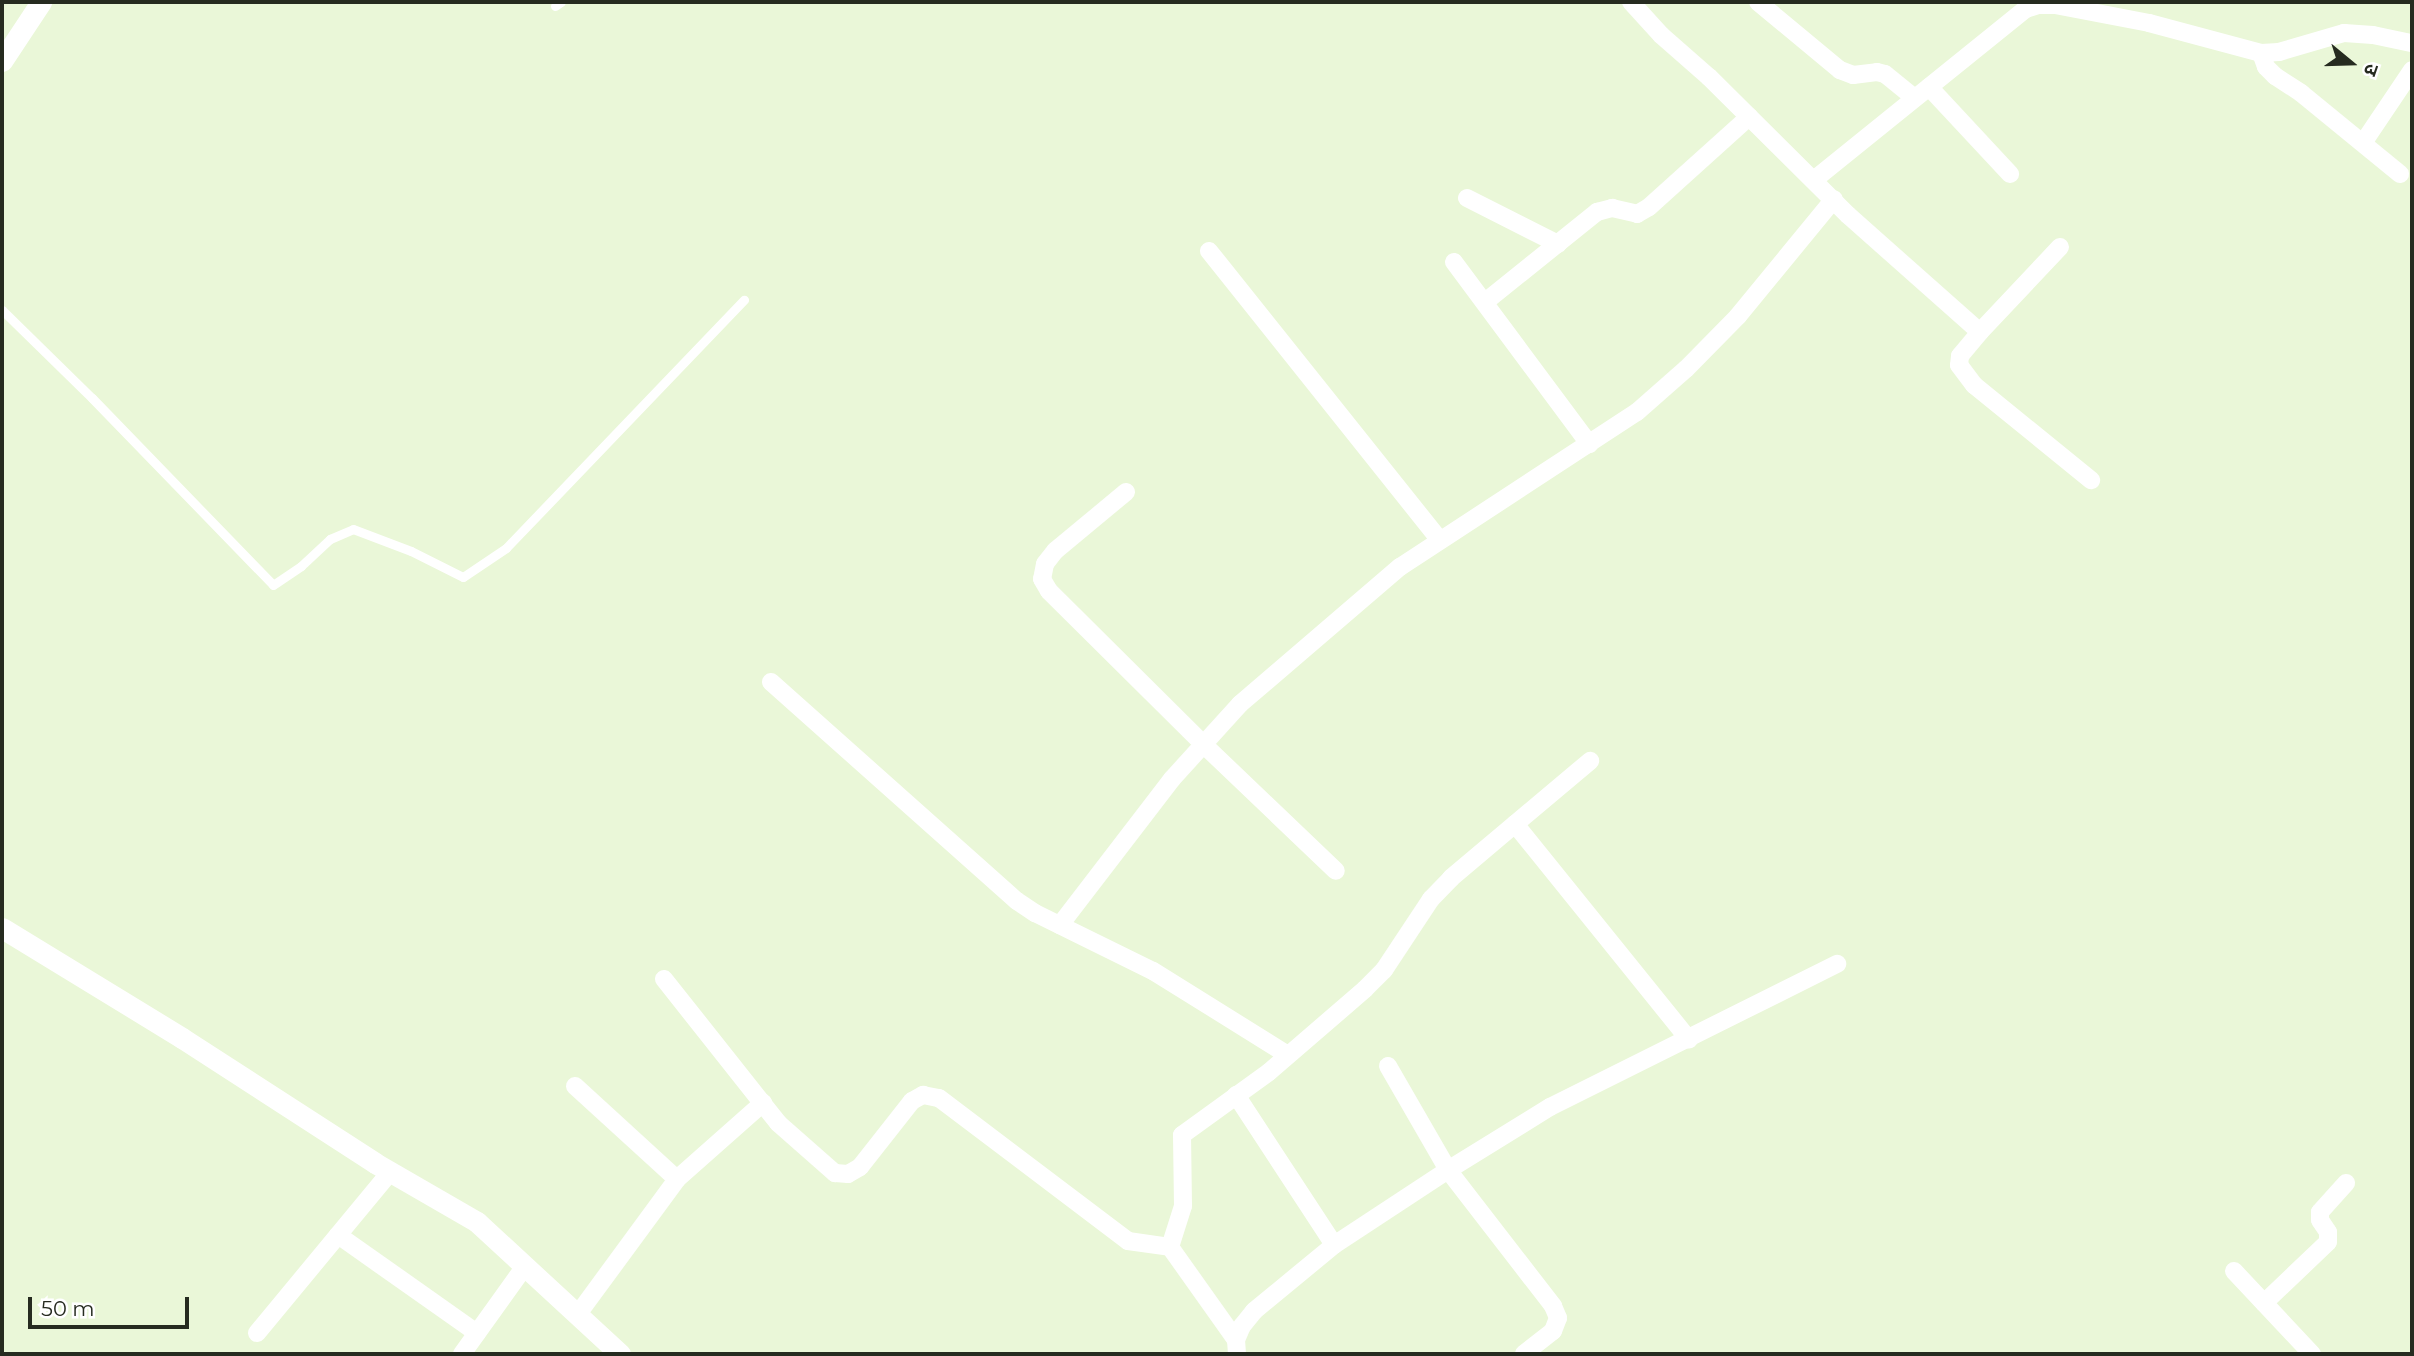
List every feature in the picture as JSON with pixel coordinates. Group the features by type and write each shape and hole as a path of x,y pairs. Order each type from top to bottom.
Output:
{"street":[{"path":"2,61 41,2"},
{"path":"1631,2 1661,35 1834,200 1980,332"},
{"path":"1758,2 1840,70 1853,75 1877,72 1922,93 2010,174"},
{"path":"1815,180 2026,9 2038,3 2149,23 2260,53 2279,52 2344,33 2412,43"},
{"path":"2260,53 2266,67 2275,76 2301,93 2400,174"},
{"path":"2362,143 2412,70"},
{"path":"1485,302 1605,209 1637,214 1649,207 1749,117"},
{"path":"1467,198 1558,244"},
{"path":"1060,925 1202,743 1240,704 1357,602 1439,539 1637,412 1686,369 1762,289 1834,200"},
{"path":"2060,247 1960,356 1963,374 2091,480"},
{"path":"1209,251 1439,539"},
{"path":"1454,262 1589,443"},
{"path":"1126,492 1055,551 1045,564 1042,579 1049,591 1202,743 1336,871"},
{"path":"771,682 1017,901 1153,971 1288,1055"},
{"path":"1170,1247 1183,1206 1182,1135 1288,1055 1384,970 1431,899 1451,878 1590,761"},
{"path":"1515,824 1689,1040"},
{"path":"2,928 390,1172 477,1222 620,1354"},
{"path":"1237,1347 1242,1326 1254,1311 1334,1245 1448,1170 1549,1107 1689,1040 1837,964"},
{"path":"664,979 778,1123 821,1164 835,1173 848,1174 860,1167 912,1101 923,1095 939,1098 1128,1241 1170,1247 1237,1347"},
{"path":"1388,1066 1448,1170 1553,1306 1558,1318 1553,1331 1524,1354"},
{"path":"575,1086 677,1179"},
{"path":"1236,1095 1334,1245"},
{"path":"578,1314 677,1179 763,1103"},
{"path":"257,1333 390,1172"},
{"path":"2264,1303 2328,1242 2328,1232 2320,1220 2320,1212 2346,1183"},
{"path":"338,1235 477,1333"},
{"path":"462,1354 526,1266"},
{"path":"2234,1271 2312,1354"}],"lane":[{"path":"2,310 92,398 273,585 301,566 330,539 353,528 411,551 463,577 506,548 744,300"}]}
